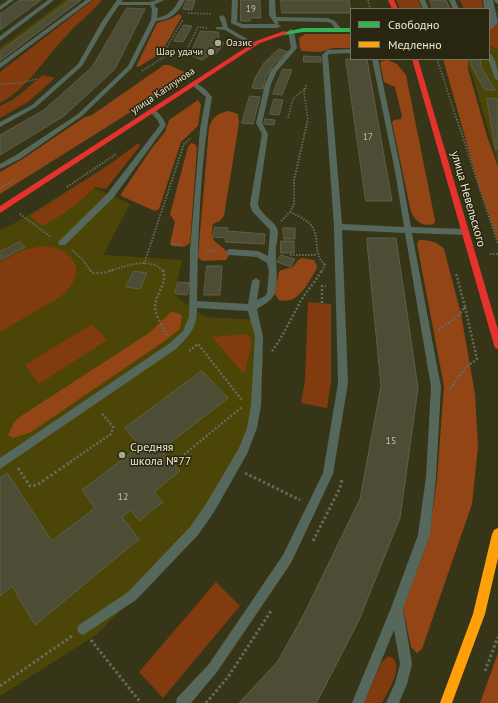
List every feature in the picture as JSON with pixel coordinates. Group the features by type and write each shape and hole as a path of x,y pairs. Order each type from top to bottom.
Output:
{"main road":[{"name":"улица Каплунова","path":"0,210 266,38 288,32 350,30"},
{"name":"улица Невельского","path":"415,60 498,345"},
{"path":"446,703 479,614 498,534"}],"street":[{"path":"490,9 493,23"}],"lane":[{"path":"0,8 11,0"},
{"path":"0,38 51,0"},
{"path":"0,66 89,0"},
{"path":"0,125 34,106 80,65 119,1 151,4 161,0"},
{"path":"154,20 165,19 171,16 179,8 182,0"},
{"path":"194,304 252,308 268,298 271,293 273,271 270,261 273,228 255,209 254,204 265,134 259,123 274,70 294,48 288,32 278,26 242,26 234,23 235,0"},
{"path":"272,0 272,15 278,26"},
{"path":"0,167 18,157 80,115 132,64 154,20 155,9 151,4"},
{"path":"222,17 226,29"},
{"path":"275,19 328,20 333,22 339,30"},
{"path":"252,26 266,38"},
{"path":"218,28 226,29 254,45"},
{"path":"182,703 213,668 287,559 328,474 343,383 338,227 325,55 327,52 333,51 350,51"},
{"path":"490,58 498,79"},
{"path":"358,703 397,609 424,535 431,477 436,404 436,387 426,338 398,171 375,60"},
{"path":"0,464 173,346 188,333 193,317 194,250 203,129 209,97 194,84"},
{"path":"62,243 110,196 160,130 163,125 161,120 153,111"},
{"path":"338,227 465,232"},
{"path":"229,252 258,254 270,261"},
{"path":"83,629 132,596 194,531 210,508 243,451 252,428 256,405 258,330 252,308 256,281"},
{"path":"392,703 401,684 406,664 397,609"}],"path":[{"path":"179,8 187,13 220,14 222,17"},
{"path":"165,50 187,13"},
{"path":"184,55 198,27 218,28"},
{"path":"137,73 176,50"},
{"path":"437,60 498,244"},
{"path":"0,84 20,83 37,79"},
{"path":"273,228 290,212 294,204 294,180 308,119 304,93 306,86 293,99 288,118"},
{"path":"144,264 184,144 199,130 203,129"},
{"path":"290,212 312,226 317,255 319,261 325,265"},
{"path":"22,216 46,235 62,243 82,259 92,273 103,273 133,264 159,266 164,269 164,281 156,300 155,310 173,346"},
{"path":"493,228 498,224"},
{"path":"258,359 275,349 300,303 315,283 325,265 338,249"},
{"path":"194,250 229,252"},
{"path":"290,255 317,255"},
{"path":"436,404 459,378 465,368 477,359 455,269"},
{"path":"322,286 322,303"},
{"path":"426,338 457,317 465,307"},
{"path":"181,458 242,407 242,399 198,344 185,353"},
{"path":"20,472 30,486 37,485 111,434 113,427 100,412 106,408"},
{"path":"235,467 270,486"},
{"path":"0,686 83,629 141,703"}],"shaded area":[{"path":"65,0 82,0 0,61 0,48"},
{"path":"93,0 102,0 67,35 27,82 0,103 0,72"},
{"path":"396,0 418,0 422,8 400,8"},
{"path":"460,0 482,0 483,8 464,8"},
{"path":"178,14 182,16 161,53 136,67 157,23 173,18"},
{"path":"498,22 498,49 490,46 490,27 494,23"},
{"path":"305,34 350,34 350,48 333,48 320,52 302,51 300,48 299,38"},
{"path":"490,47 498,49 498,164 473,77 465,60 490,60"},
{"path":"387,60 397,64 406,75 435,220 434,224 426,225 420,223 415,219 411,212 392,122 394,120 401,119 402,116 395,87 384,82 380,63"},
{"path":"443,60 468,60 468,69 487,136 498,167 498,241 478,183"},
{"path":"164,65 169,65 187,73 188,76 0,194 0,172 21,160 85,117 92,115"},
{"path":"43,75 55,78 28,102 0,118 0,106 14,99"},
{"path":"198,100 201,105 198,126 181,142 159,209 155,211 121,196 152,148 165,132 169,120"},
{"path":"229,111 238,114 239,123 224,216 220,221 213,224 212,231 214,240 226,250 229,255 226,260 202,261 198,257 209,128 216,116"},
{"path":"191,143 195,144 197,148 190,243 184,247 172,246 170,243 175,222 170,214 188,147"},
{"path":"137,144 140,146 106,189 95,187 71,208 42,226 30,216 110,164"},
{"name":"Средняя школа №77","path":"81,182 130,204 103,255 182,260 174,295 205,317 257,320 261,334 263,358 259,405 252,439 186,544 96,635 0,696 0,230 19,221"},
{"path":"419,240 433,242 444,249 461,314 475,394 478,446 472,504 422,649 417,653 411,647 403,608 429,538 437,479 444,386 417,244"},
{"path":"42,246 54,248 71,257 75,264 76,271 74,280 69,288 60,297 0,332 0,262 23,250"},
{"path":"302,258 314,260 317,266 316,270 302,292 292,299 286,301 279,300 275,294 279,272 281,270 293,267 298,260"},
{"path":"308,302 331,304 331,382 327,408 301,403 305,380"},
{"path":"171,312 178,313 182,316 180,329 163,342 31,432 13,438 8,435 18,418 149,333"},
{"path":"92,324 107,340 39,384 25,365"},
{"path":"248,335 252,341 245,372 243,373 212,337"},
{"path":"216,582 240,606 163,698 139,672"},
{"path":"498,653 498,703 480,703"},
{"path":"388,656 393,658 396,663 394,680 391,687 382,703 364,703 381,663"}],"building":[{"path":"20,0 41,0 0,30 0,14"},
{"path":"71,0 81,0 0,61 0,52"},
{"path":"187,0 195,0 192,10 183,9"},
{"path":"241,0 260,0 261,18 250,18 250,21 241,21"},
{"path":"281,0 349,0 350,8 350,13 282,13"},
{"path":"430,0 446,0 450,8 433,8"},
{"path":"127,8 145,9 115,69 64,116 0,155 0,135 44,110 92,67"},
{"path":"184,25 192,26 183,42 174,41"},
{"name":"Оазис","path":"201,31 218,32 220,41 224,43 216,54 211,54 202,60 190,55"},
{"path":"279,49 288,52 273,65 265,79 263,89 252,88 255,78 264,63"},
{"path":"304,56 321,57 321,62 304,62"},
{"path":"346,59 367,60 392,201 366,201"},
{"path":"470,60 480,60 481,67 495,90 485,90 472,67"},
{"path":"283,69 292,70 282,95 273,94"},
{"path":"250,96 260,97 253,124 242,123"},
{"path":"487,98 498,99 498,149 496,149"},
{"path":"274,99 283,100 279,115 270,114"},
{"path":"265,119 275,120 274,125 264,124"},
{"path":"215,227 228,228 227,231 265,234 264,244 225,242 226,238 213,237"},
{"path":"283,228 295,228 295,239 284,239"},
{"path":"367,238 396,238 418,388 400,518 359,620 316,703 239,703 278,661 303,616 360,499 381,386"},
{"path":"281,241 294,241 294,253 281,253"},
{"path":"20,242 25,247 0,260 0,252"},
{"path":"281,255 295,259 291,267 277,262"},
{"path":"207,266 222,266 220,295 204,295"},
{"path":"134,271 147,273 140,289 126,287"},
{"path":"178,282 190,283 187,295 175,294"},
{"path":"202,371 228,398 161,450 180,471 154,492 163,502 139,521 131,510 122,517 139,539 35,625 12,586 0,596 0,478 7,473 52,541 95,508 82,490 140,446 125,428"}],"traffic: fast":[{"path":"284,33 303,30 350,30"}],"traffic: slow":[{"path":"446,703 479,614 498,534"}],"traffic: jam":[{"path":"391,0 395,8"},
{"path":"0,210 258,42 284,33"},
{"path":"415,60 498,345"}],"place":[{"name":"Оазис","path":"218,43"},
{"name":"Шар удачи","path":"211,52"},
{"name":"Средняя школа №77","path":"122,455"}]}
